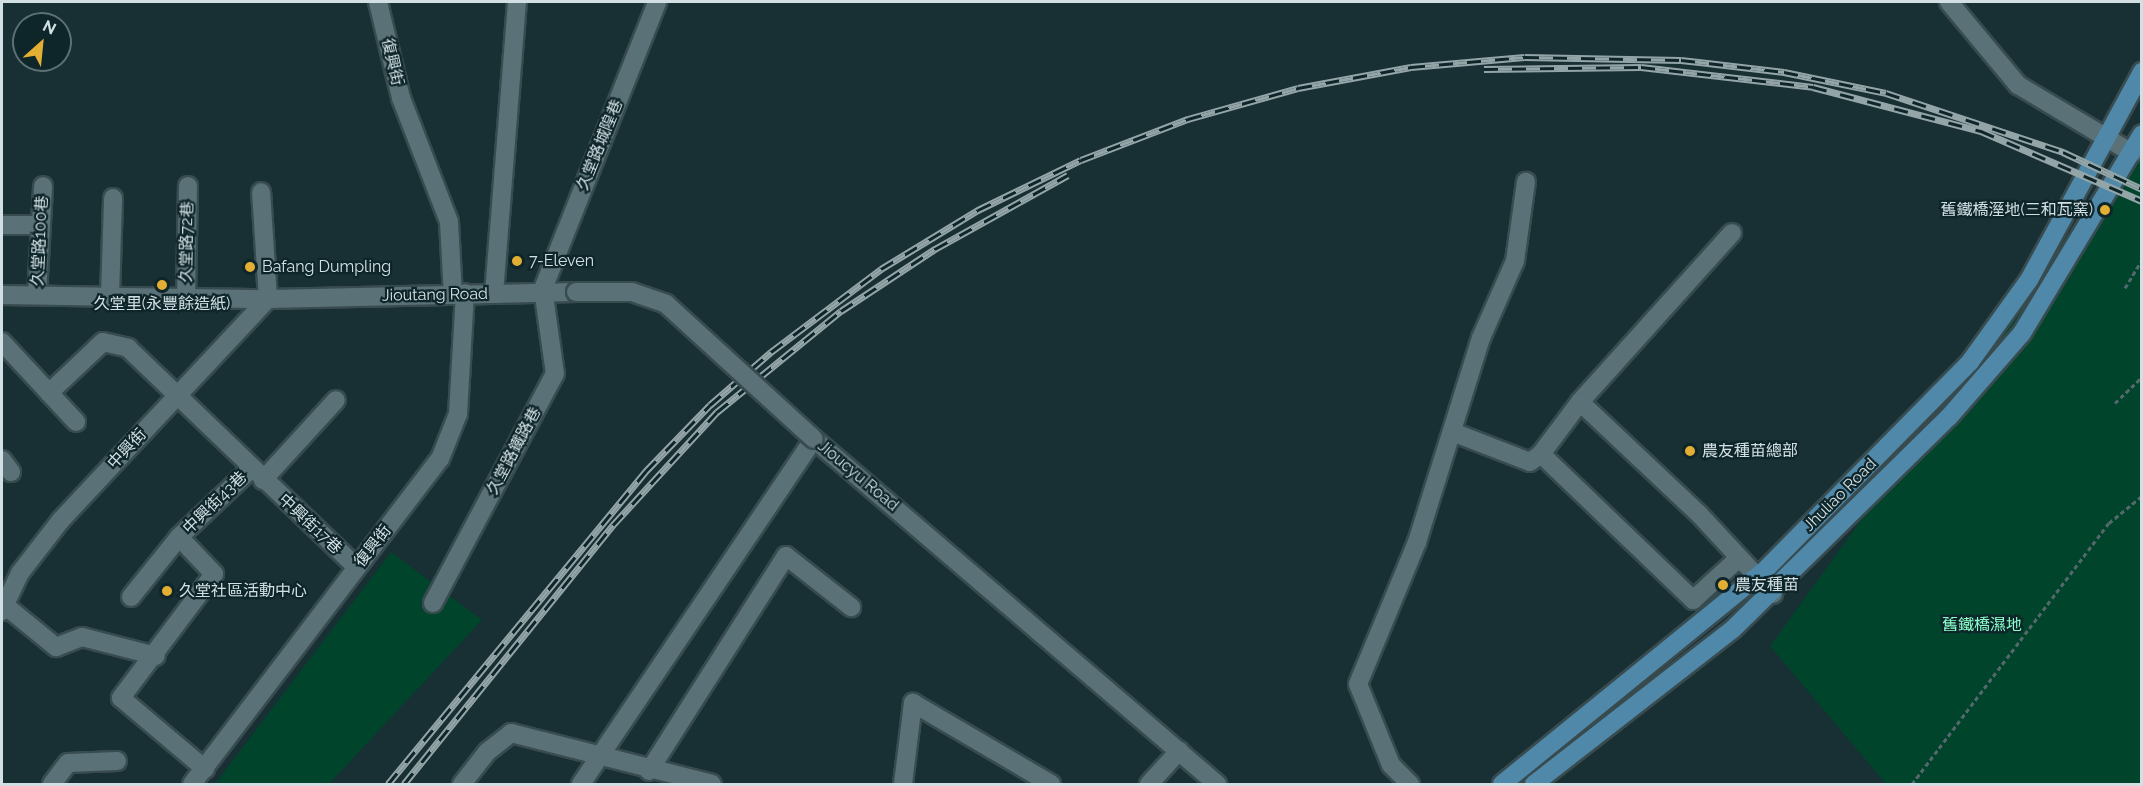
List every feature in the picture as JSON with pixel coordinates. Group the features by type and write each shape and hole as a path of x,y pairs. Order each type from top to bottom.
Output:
{"main road":[{"name":"Jhuliao Road","path":"1502,784 1547,745 1758,577 1970,362 2029,280 2108,142 2142,72"},
{"name":"Jhuliao Road","path":"1534,784 1773,594 1949,417 2022,333 2142,134"},
{"path":"1547,745 1558,765"}],"street":[{"name":"復興街","path":"192,784 440,459 455,423 459,294 449,222 401,98 378,2"},
{"path":"495,294 518,2"},
{"name":"久堂路城隍巷","path":"543,289 657,2"},
{"path":"1949,2 2018,85 2108,142 2132,153"},
{"path":"1410,784 1391,765 1358,684 1455,433 1481,338 1515,261 1526,182"},
{"name":"久堂路100巷","path":"37,295 44,186"},
{"name":"久堂路72巷","path":"186,298 188,186"},
{"path":"261,192 268,299"},
{"path":"110,297 113,198"},
{"path":"2,225 42,225"},
{"path":"1455,433 1530,462 1541,454 1580,402 1732,233"},
{"name":"Jioutang Road","path":"2,295 268,299 495,294 543,289 576,292 632,292 666,304 814,438"},
{"name":"久堂路鐵路巷","path":"433,603 555,374 543,289"},
{"name":"中興街","path":"2,606 61,520 268,299"},
{"path":"2,342 76,422"},
{"name":"中興街17巷","path":"49,393 103,342 128,348 356,567"},
{"name":"中興街17巷","path":"257,474 336,400"},
{"path":"1580,402 1773,594"},
{"name":"Jioucyu Road","path":"581,784 814,438 1049,637 1217,784"},
{"path":"1541,454 1693,600 1739,558"},
{"name":"中興街43巷","path":"131,597 179,537 257,474"},
{"name":"中興街43巷","path":"156,656 214,574 179,537"},
{"path":"649,771 786,556 851,607"},
{"path":"2,606 56,647 82,637 156,656 121,698 205,769"},
{"path":"903,784 913,703 1051,784"},
{"path":"462,784 487,752 511,733 602,753 649,771 712,784"},
{"path":"1149,784 1179,751"},
{"path":"52,784 68,763 117,761"}],"path":[{"path":"2125,288 2142,261"},
{"path":"2115,403 2142,377"},
{"path":"1912,784 2109,523 2142,496"}],"green space":[{"name":"舊鐵橋濕地","path":"2141,134 2141,784 1886,784 1770,646"},
{"path":"391,552 482,620 329,784 215,784"}],"railway":[{"path":"388,784 646,471 710,405 771,352 881,269 978,210 1081,160 1188,119 1298,88 1411,67 1525,57 1681,60 1784,72 1886,93 2063,152 2142,189"},
{"path":"1484,69 1641,67 1813,87 1981,131 2142,201"},
{"path":"404,784 613,525 717,412 841,311 935,249 1068,175"}],"place":[{"name":"舊鐵橋溼地(三和瓦窯)","path":"2105,210"},
{"name":"7-Eleven","path":"517,261"},
{"name":"Bafang Dumpling","path":"250,267"},
{"name":"久堂里(永豐餘造紙)","path":"162,285"},
{"name":"農友種苗總部","path":"1690,451"},
{"name":"農友種苗","path":"1723,585"},
{"name":"久堂社區活動中心","path":"167,591"}]}
